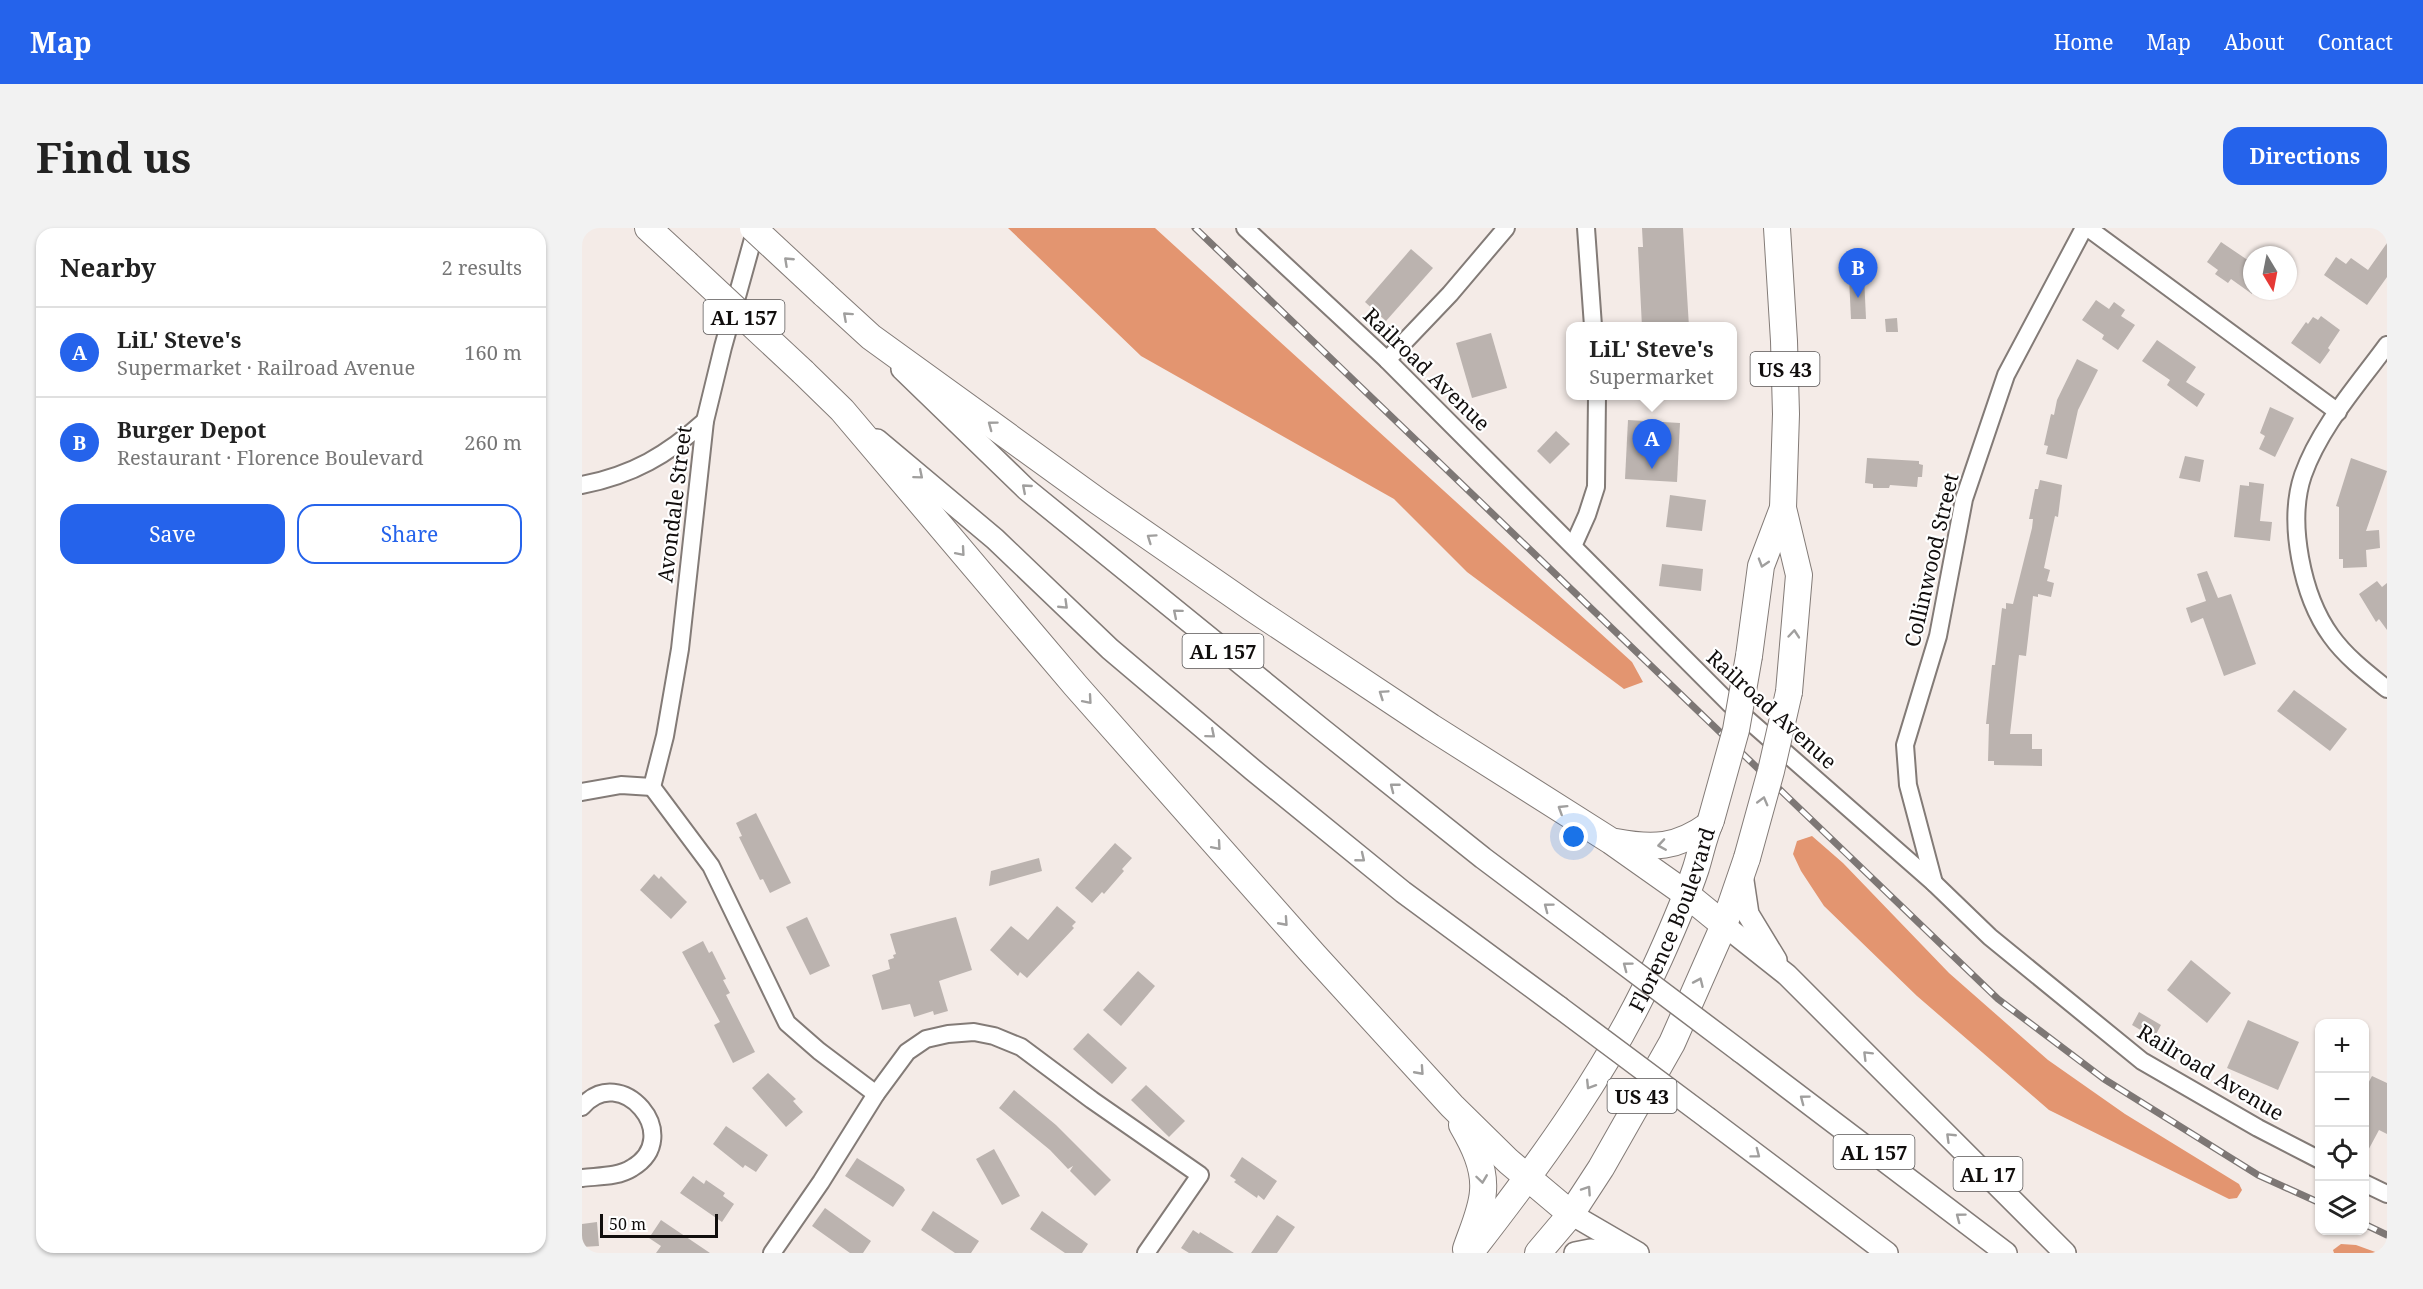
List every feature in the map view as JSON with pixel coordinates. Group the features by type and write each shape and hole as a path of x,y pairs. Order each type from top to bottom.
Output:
{"highway":[{"name":"AL 157","path":"648,228 842,410"},
{"name":"AL 157","path":"754,228 871,337"},
{"name":"Florence Boulevard","path":"1538,1253 1571,1214 1601,1168 1671,1043 1724,925 1744,866 1771,771 1789,692 1799,575 1783,508 1786,414 1777,228"},
{"path":"871,337 1090,496 1252,608 1431,727 1611,841 1686,894 1724,925"},
{"path":"842,410 902,483 1230,861 1452,1106 1528,1179 1571,1214"},
{"name":"Florence Boulevard","path":"1467,1253 1528,1179 1594,1079 1659,959 1686,894 1710,823 1736,730 1761,566 1783,508"},
{"path":"1611,841 1644,847 1669,844 1694,836 1710,823"},
{"path":"1452,1106 1475,1148 1484,1192 1467,1253"}],"main road":[{"name":"AL 157","path":"871,337 930,398 1026,489 1319,727 1484,858 2006,1253"},
{"name":"AL 157","path":"842,410 995,539 1110,649 1403,892 1887,1253"},
{"name":"AL 17","path":"1744,866 1748,914 1787,975 2065,1253"},
{"path":"1724,925 1787,975"},
{"path":"1571,1214 1638,1253"},
{"path":"1575,1253 1590,1250 1616,1253"}],"street":[{"name":"Avondale Street","path":"652,787 665,736 680,649 705,422 754,228"},
{"name":"Railroad Avenue","path":"1245,228 1387,360 1574,544 1610,584 1730,704 1934,883 1998,944 2142,1061 2315,1158"},
{"path":"1387,360 1450,294 1506,228"},
{"path":"1586,228 1593,322"},
{"path":"2086,228 2338,411"},
{"name":"Collinwood Street","path":"1934,883 1908,785 1905,745 1938,636 1964,499 2007,375 2086,228"},
{"path":"2387,345 2338,411 2315,450 2303,475 2297,504 2300,561 2319,615 2330,635 2348,656 2387,689"},
{"path":"1574,544 1596,487 1597,400"},
{"path":"582,485 626,473 662,456 705,422"},
{"path":"582,792 621,785 652,787 711,866 787,1023 819,1051 876,1094"},
{"path":"772,1253 821,1182 876,1094 907,1052 926,1039 974,1032 994,1036 1021,1047 1092,1100 1200,1175 1146,1253"},
{"path":"582,1107 598,1096 611,1093 624,1095 646,1112 651,1124 652,1138 649,1150 641,1162 630,1170 618,1174 582,1178"},
{"path":"2369,1185 2387,1194"}],"shaded area":[{"path":"1008,228 1155,228 1632,662 1643,682 1624,689 1467,572 1394,499 1141,356"},
{"path":"1812,836 1843,863 1949,973 2048,1060 2125,1114 2239,1184 2242,1190 2237,1198 2229,1199 2049,1110 1917,996 1824,906 1801,871 1793,854 1797,841"},
{"path":"2341,1244 2356,1245 2378,1253 2334,1253 2333,1250"}],"building":[{"path":"1642,228 1683,228 1689,322 1642,322 1638,247 1643,247"},
{"path":"2221,242 2243,257 2243,288 2231,279 2228,283 2215,274 2218,270 2207,262"},
{"path":"2387,243 2387,277 2367,305 2324,275 2336,257 2346,264 2351,258 2368,270"},
{"path":"1411,249 1433,268 1386,321 1365,302"},
{"path":"1864,276 1866,319 1851,319 1849,277"},
{"path":"2096,300 2109,309 2114,302 2125,310 2121,316 2135,325 2118,350 2102,339 2104,335 2082,320"},
{"path":"2321,316 2340,330 2320,364 2291,343 2306,322 2308,324 2313,317 2318,320"},
{"path":"1897,318 1898,332 1886,332 1885,319"},
{"path":"1491,333 1507,388 1472,398 1456,343"},
{"path":"2157,340 2196,367 2186,382 2205,394 2197,407 2167,385 2170,380 2142,361"},
{"path":"2077,359 2098,370 2078,410 2067,459 2046,454 2048,446 2044,445 2051,414 2054,415 2057,400"},
{"path":"2270,407 2294,418 2275,457 2259,449 2265,436 2260,433"},
{"path":"1628,420 1680,423 1677,482 1625,479"},
{"path":"1556,431 1570,444 1550,464 1537,451"},
{"path":"2185,456 2204,460 2200,482 2179,478"},
{"path":"1867,458 1919,461 1919,464 1923,465 1922,477 1918,477 1917,487 1890,485 1889,488 1873,488 1873,484 1865,483"},
{"path":"2351,458 2387,471 2366,531 2379,530 2380,548 2366,550 2367,567 2343,568 2343,559 2339,559 2339,507 2336,506"},
{"path":"2040,480 2062,485 2058,517 2055,516 2044,568 2050,570 2047,581 2054,583 2051,597 2038,594 2038,597 2033,596 2026,656 2019,655 2010,734 2032,734 2032,749 2042,749 2042,766 1994,765 1994,761 1988,761 1989,724 1986,724 1992,665 1995,665 2002,608 2006,609 2006,603 2013,604 2032,528 2033,519 2029,519 2035,489 2038,489"},
{"path":"2249,482 2264,484 2260,521 2272,522 2270,541 2234,537 2240,485 2249,486"},
{"path":"1670,495 1706,500 1702,531 1666,527"},
{"path":"1662,564 1703,569 1701,591 1659,586"},
{"path":"2207,571 2218,598 2231,594 2256,664 2224,676 2203,618 2191,623 2186,608 2206,601 2197,574"},
{"path":"2377,581 2382,587 2387,583 2387,630 2379,619 2376,622 2359,594"},
{"path":"2294,690 2347,729 2330,751 2277,711"},
{"path":"756,813 791,883 770,893 763,879 760,880 739,837 742,836 736,823"},
{"path":"1115,843 1132,858 1104,894 1102,892 1092,903 1075,888"},
{"path":"1039,858 1042,871 989,886 991,871"},
{"path":"654,874 659,879 661,876 687,902 671,919 640,890"},
{"path":"1057,906 1076,922 1072,926 1074,928 1027,978 1020,972 1018,976 990,950 1011,926 1028,940"},
{"path":"807,917 830,966 810,975 786,927"},
{"path":"956,917 972,970 939,981 948,1011 934,1015 933,1011 914,1017 910,1004 882,1010 872,975 890,969 888,960 894,958 893,955 896,954 890,934"},
{"path":"703,941 709,953 712,951 726,979 723,980 730,993 726,995 755,1052 733,1063 714,1025 720,1022 682,952"},
{"path":"2191,960 2231,993 2207,1023 2167,990"},
{"path":"1138,971 1155,986 1121,1026 1103,1010"},
{"path":"2139,1012 2161,1025 2154,1038 2132,1025"},
{"path":"2248,1020 2299,1042 2278,1090 2227,1068"},
{"path":"1088,1033 1127,1068 1112,1084 1073,1049"},
{"path":"768,1073 796,1099 793,1101 803,1112 786,1127 752,1088"},
{"path":"2372,1076 2387,1083 2387,1134 2379,1130 2369,1149 2369,1127 2369,1082"},
{"path":"1146,1085 1185,1121 1169,1137 1131,1100"},
{"path":"1014,1090 1056,1125 1111,1180 1095,1196 1070,1171 1073,1166 1068,1169 1050,1150 999,1108"},
{"path":"726,1126 768,1155 756,1172 745,1165 743,1168 713,1144"},
{"path":"994,1149 1020,1196 1002,1205 976,1159"},
{"path":"1242,1157 1277,1181 1264,1200 1258,1195 1257,1198 1234,1182 1236,1180 1230,1176"},
{"path":"857,1158 903,1187 905,1190 893,1207 845,1176"},
{"path":"693,1176 704,1184 706,1180 725,1193 723,1196 734,1204 722,1222 680,1193"},
{"path":"825,1208 871,1241 863,1253 850,1253 812,1226"},
{"path":"933,1211 979,1241 971,1253 955,1253 921,1230"},
{"path":"1042,1211 1088,1244 1082,1253 1065,1253 1030,1229"},
{"path":"1277,1215 1295,1227 1277,1253 1251,1253"},
{"path":"661,1220 710,1253 656,1253 661,1246 649,1238"},
{"path":"597,1222 599,1246 582,1247 582,1224"},
{"path":"1193,1230 1234,1253 1189,1253 1181,1248"}],"railway":[{"path":"1195,228 1998,999 2104,1079 2258,1175 2315,1201"},
{"path":"2369,1226 2387,1235"}],"place":[{"name":"Burger Depot","path":"1858,298"},
{"name":"LiL' Steve's","path":"1652,469"}]}
